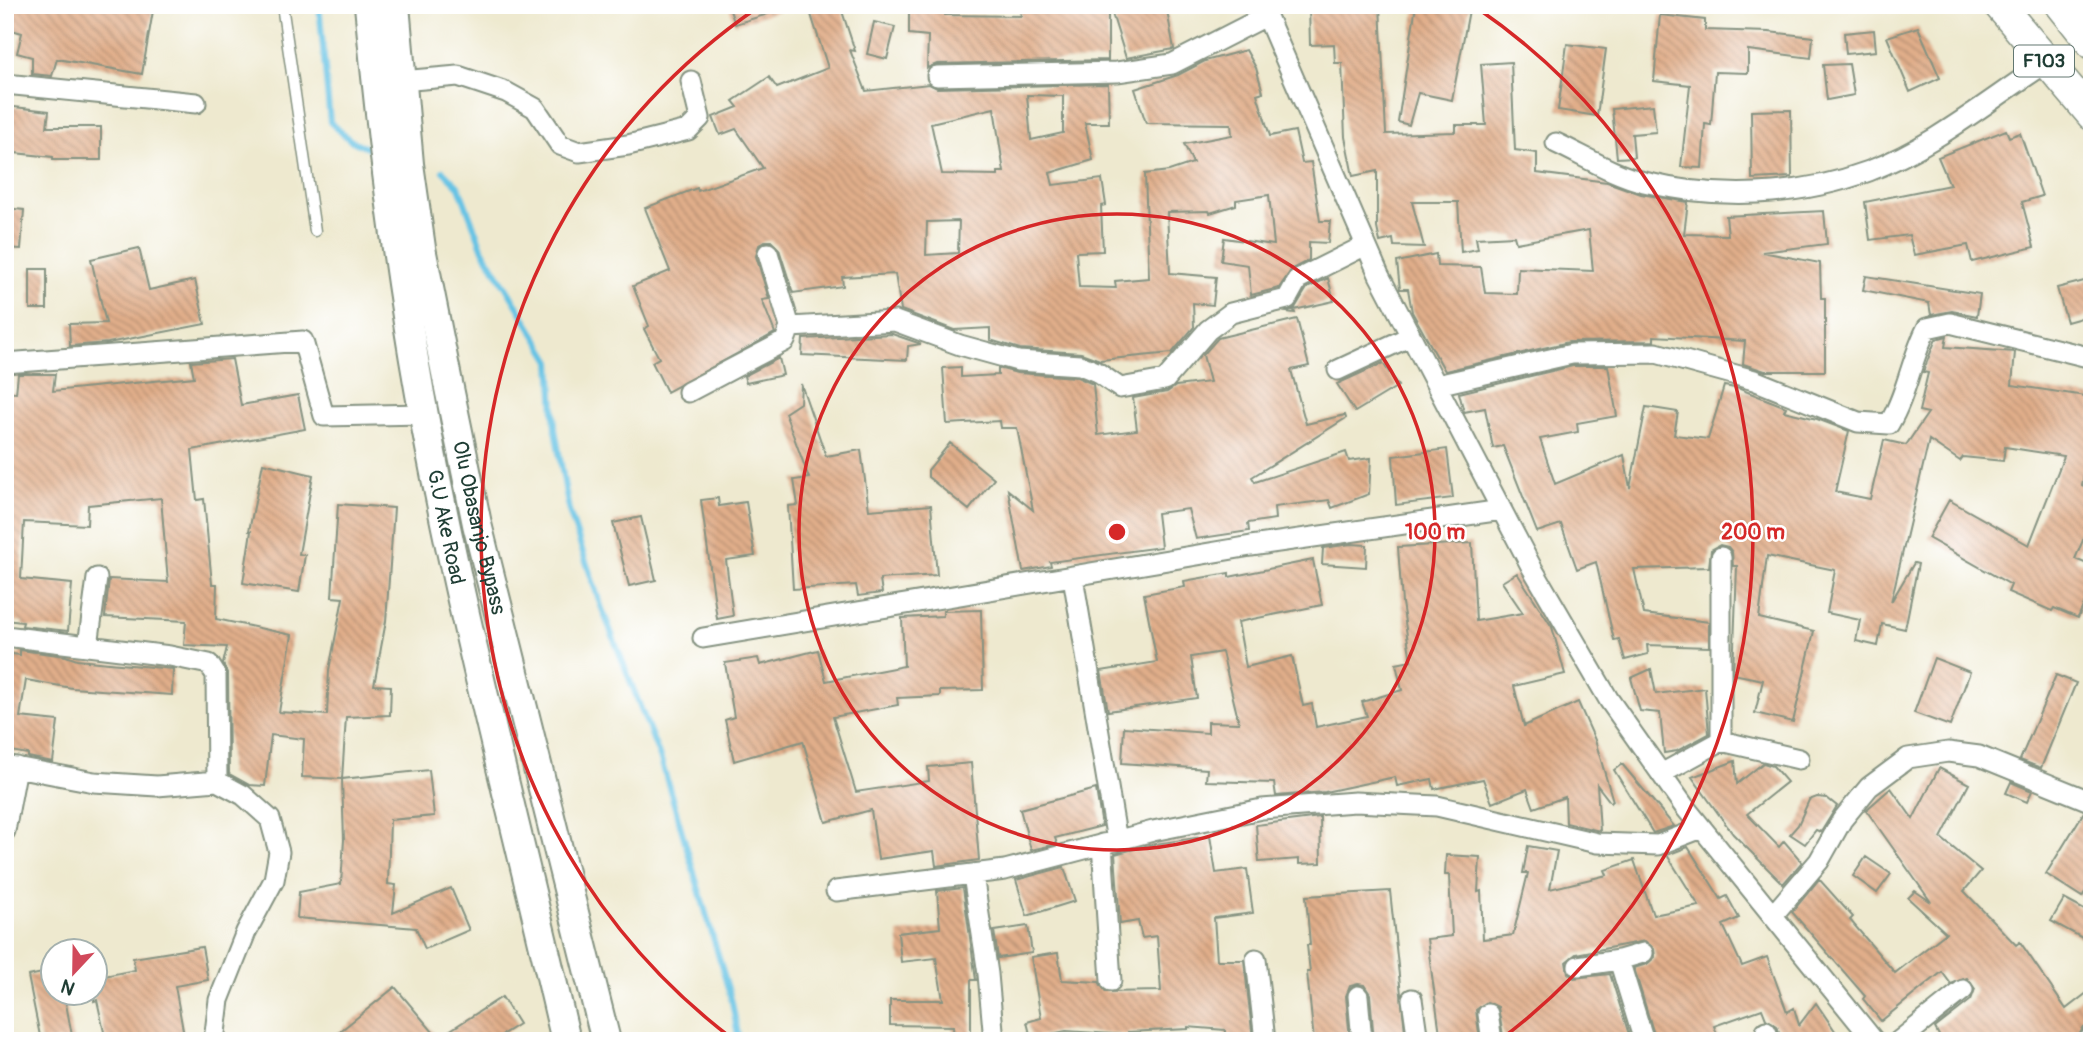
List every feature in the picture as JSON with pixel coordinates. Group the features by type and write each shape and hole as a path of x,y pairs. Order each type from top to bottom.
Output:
{"main road":[{"name":"G.U Ake Road","path":"369,5 384,161 424,414 475,653 566,1041"},
{"name":"Olu Obasanjo Bypass","path":"395,5 401,81 421,248 477,524 606,1041"},
{"name":"F103","path":"1999,5 2092,114"},
{"name":"F103","path":"2061,5 2092,44"}],"street":[{"path":"937,76 1117,72 1172,64 1264,11 1366,246 1411,336 1502,510 1609,700 1702,828 1869,1039"},
{"path":"1556,143 1642,182 1709,192 1791,192 1869,171 1925,144 2046,63"},
{"path":"401,81 458,76 506,92 535,108 560,145 579,152 628,145 688,130 700,118 691,81"},
{"path":"5,83 196,103"},
{"path":"790,327 895,321 960,345 1017,361 1080,365 1097,372 1120,388 1143,386 1165,380 1208,330 1231,313 1286,299 1298,279 1366,246"},
{"path":"688,392 785,341 790,327 768,253"},
{"path":"1437,385 1572,354 1656,353 1754,380 1858,422 1889,424 1900,405 1918,346 1927,328 1950,323 2092,358"},
{"path":"1338,370 1411,336"},
{"path":"5,363 303,341 324,416 424,414"},
{"path":"703,638 1251,546 1502,510"},
{"path":"1721,557 1721,741"},
{"path":"1073,577 1110,843 1111,981"},
{"path":"88,646 97,578"},
{"path":"5,636 209,664 216,676 217,781"},
{"path":"1661,774 1721,741 1799,759"},
{"path":"1773,915 1819,861 1842,820 1869,786 1908,758 1948,752 1979,756 2092,802"},
{"path":"5,831 11,766 94,782 157,786 217,781 243,794 270,819 279,852 274,880 246,932 219,1000 214,1041"},
{"path":"836,891 1005,870 1262,809 1355,802 1437,806 1597,843 1658,845 1702,828"},
{"path":"973,875 988,974 994,1041"},
{"path":"1578,966 1619,960 1643,953"},
{"path":"1256,959 1265,1041"},
{"path":"1619,960 1643,1041"},
{"path":"1899,1041 1963,990"},
{"path":"1357,996 1362,1041"},
{"path":"1412,999 1418,1041"},
{"path":"1488,1014 1492,1041"}],"lane":[{"path":"282,5 315,231"}],"building":[{"path":"12,5 154,5 142,74 57,59 52,76 32,74 32,57 17,53 22,33 5,28"},
{"path":"728,5 783,5 784,9 735,24"},
{"path":"808,5 840,5 855,51 850,50 866,91 929,84 937,88 1108,84 1109,123 1085,123 1093,160 1050,173 1053,185 1102,179 1106,205 1101,206 1103,251 1076,252 1079,287 1116,288 1115,281 1149,278 1145,174 1169,171 1193,163 1184,144 1232,135 1231,124 1146,123 1135,89 1178,75 1205,61 1246,50 1256,68 1263,92 1257,94 1270,136 1295,131 1302,163 1311,162 1320,221 1330,221 1328,243 1309,242 1309,260 1292,269 1279,288 1251,295 1248,265 1221,261 1224,238 1274,245 1269,195 1236,200 1236,205 1210,213 1167,212 1170,273 1216,277 1213,305 1193,303 1194,327 1172,353 1100,360 1081,353 1020,349 990,340 990,328 954,330 901,310 895,274 842,277 843,286 793,293 779,249 771,241 765,241 759,245 756,256 769,299 762,300 775,333 667,392 652,362 659,358 644,329 649,326 633,286 670,271 645,208 697,188 698,191 763,168 736,129 720,135 713,117 738,107 733,101 769,77 777,88 828,68","holes":["1027,95 1063,96 1063,133 1031,140","994,108 1004,172 998,172 998,175 942,174 931,123","959,221 958,253 926,255 927,222"]},
{"path":"909,5 945,5 945,15 1021,16 1019,5 1081,5 1082,10 1108,7 1108,60 937,64 927,68 928,36 909,34"},
{"path":"1166,5 1174,49 1126,58 1110,7"},
{"path":"1309,5 1380,5 1386,134 1456,132 1456,125 1486,125 1481,64 1511,62 1515,150 1537,153 1537,173 1607,182 1641,194 1688,202 1684,234 1728,235 1726,216 1824,211 1827,244 1762,252 1820,263 1821,298 1825,298 1825,371 1765,371 1743,364 1745,341 1654,336 1654,341 1569,342 1445,371 1412,312 1408,289 1400,289 1397,262 1436,254 1437,266 1481,267 1485,293 1517,294 1518,268 1593,271 1589,230 1516,243 1514,236 1476,238 1478,249 1461,252 1458,202 1412,202 1424,247 1394,246 1393,239 1380,242 1377,228 1377,171 1353,176 1345,137 1342,63 1335,63 1334,44 1310,45"},
{"path":"1416,5 1470,5 1452,100 1418,93 1409,125 1398,122"},
{"path":"1660,15 1705,20 1705,30 1769,32 1813,37 1811,58 1748,50 1748,73 1715,72 1711,125 1705,124 1702,168 1681,167 1690,85 1654,81"},
{"path":"874,22 895,27 887,59 867,54"},
{"path":"1918,27 1940,78 1910,92 1887,37"},
{"path":"1874,30 1876,51 1846,54 1844,33"},
{"path":"1567,44 1606,49 1597,116 1558,110"},
{"path":"1849,64 1854,95 1827,100 1823,65"},
{"path":"1653,105 1656,132 1632,134 1634,157 1617,158 1612,109"},
{"path":"5,106 49,111 47,127 101,127 101,160 53,160 53,157 5,152"},
{"path":"1791,110 1792,177 1752,179 1751,111"},
{"path":"2006,130 2009,137 2020,133 2042,196 2022,202 2034,247 1972,262 1968,245 1914,255 1909,235 1870,240 1865,202 1950,185 1938,157"},
{"path":"5,208 24,210 21,249 5,248"},
{"path":"139,248 149,290 195,280 205,324 108,343 70,346 69,324 106,323 91,259"},
{"path":"30,269 47,269 47,309 30,309"},
{"path":"1866,276 1980,294 1977,316 1952,311 1931,315 1929,303 1863,290"},
{"path":"1328,278 1334,301 1294,310 1295,313 1286,312 1295,308 1307,288"},
{"path":"2092,279 2092,315 2067,322 2057,288"},
{"path":"1297,319 1309,366 1291,370 1306,424 1345,415 1346,418 1252,477 1255,482 1346,452 1349,461 1371,458 1369,494 1332,508 1329,500 1274,507 1275,519 1248,523 1249,531 1196,539 1188,509 1157,513 1161,547 1050,562 1051,566 1023,571 1008,490 1033,510 1017,428 1001,428 1000,421 947,424 943,368 961,367 961,377 998,375 998,368 1017,373 1077,377 1093,384 1098,435 1137,430 1133,398 1167,392 1176,386 1210,382 1203,355 1218,338"},
{"path":"892,334 921,344 908,346 907,360 802,355 803,339"},
{"path":"1947,336 1945,347 2015,352 2012,385 2092,397 2092,422 2082,486 2092,490 2092,519 2075,559 2092,566 2092,586 2078,618 2054,608 2052,611 2008,592 2011,585 1928,538 1949,500 2029,545 2064,456 2005,447 2003,461 1963,457 1960,461 1929,440 1891,602 1914,563 1918,564 1905,629 1882,624 1878,646 1856,641 1860,620 1827,613 1835,570 1767,556 1759,618 1814,631 1793,722 1755,713 1763,680 1733,674 1737,566 1733,566 1732,552 1728,547 1720,545 1711,550 1709,567 1634,569 1644,614 1709,622 1709,647 1647,645 1648,654 1625,660 1619,639 1614,640 1596,562 1577,569 1561,524 1537,532 1503,446 1493,448 1485,408 1464,412 1459,393 1573,366 1608,366 1617,416 1577,423 1578,432 1540,439 1555,484 1624,455 1630,488 1646,407 1678,412 1674,435 1708,439 1724,386 1740,389 1786,407 1784,411 1849,431 1835,492 1870,499 1884,440 1906,445 1928,413 1919,411 1928,373 1923,372 1936,339"},
{"path":"779,358 783,375 746,383 744,376"},
{"path":"232,359 241,405 298,395 305,429 192,450 197,500 204,499 212,584 217,584 216,619 292,635 279,712 327,715 329,670 343,598 332,597 338,504 394,508 386,621 374,685 391,686 390,715 346,717 342,779 302,777 304,739 271,735 265,786 249,785 229,774 228,675 223,664 227,647 184,645 186,621 105,617 109,579 168,582 161,498 88,505 87,525 24,522 21,579 72,584 68,631 22,626 23,622 5,620 5,392 16,393 18,374 55,374 53,391 194,377 191,362"},
{"path":"1383,363 1398,386 1355,412 1337,384"},
{"path":"801,384 826,456 861,450 869,510 931,505 937,575 880,579 882,593 858,596 856,585 793,589 788,506 798,505 794,480 809,478 785,413 800,403"},
{"path":"950,443 994,479 969,510 928,477 928,470"},
{"path":"1447,449 1453,498 1396,505 1393,456"},
{"path":"263,463 313,475 299,554 305,555 299,592 243,583 249,531"},
{"path":"718,498 719,506 746,502 755,556 726,560 733,616 717,619 701,500"},
{"path":"641,517 656,580 629,586 613,523"},
{"path":"1472,543 1476,621 1523,613 1502,582 1517,573 1552,627 1565,674 1514,686 1524,726 1578,702 1595,740 1613,801 1611,803 1597,785 1600,831 1566,823 1565,797 1534,808 1527,789 1492,803 1483,779 1434,789 1432,779 1397,786 1395,777 1325,792 1276,796 1274,783 1206,781 1207,769 1122,763 1124,727 1208,733 1208,722 1239,723 1222,652 1191,657 1197,698 1108,711 1101,671 1157,662 1144,594 1185,587 1184,581 1229,573 1229,577 1313,560 1322,605 1238,622 1246,667 1292,656 1303,706 1312,704 1316,727 1367,716 1362,702 1402,690 1396,664 1411,661 1402,603 1398,547"},
{"path":"1367,545 1366,567 1322,564 1323,548"},
{"path":"981,610 983,690 940,691 940,696 897,698 898,705 833,717 856,792 929,781 928,767 971,763 979,860 936,866 934,851 878,859 871,810 826,822 803,741 734,761 725,720 734,717 725,663 758,658 760,665 818,650 826,681 904,666 902,618 943,616 943,611"},
{"path":"20,650 77,660 173,669 172,695 72,688 26,680 20,717 58,721 53,762 28,757 28,754 5,750 5,653 20,655"},
{"path":"1934,658 1970,672 1950,726 1914,713"},
{"path":"1651,669 1656,694 1705,688 1709,734 1677,751 1664,753 1660,713 1640,711 1631,678"},
{"path":"2056,675 2076,683 2041,768 2020,760"},
{"path":"1735,761 1737,784 1763,763 1773,766 1787,782 1747,814 1779,847 1784,841 1802,862 1783,884 1733,834 1692,777"},
{"path":"1622,764 1674,826 1653,833 1614,770"},
{"path":"1939,768 1969,784 1941,838 1981,871 1964,891 2016,945 2020,942 2066,1009 2092,989 2092,1025 2083,1028 2076,1041 1942,1041 1935,1028 1971,1000 1975,989 1967,978 1951,984 1942,972 1881,1021 1863,999 1865,996 1792,912 1819,879 1853,917 1850,920 1895,973 1946,933 1908,898 1915,891 1931,902 1866,810 1891,788 1913,819"},
{"path":"429,770 434,816 390,820 388,884 396,885 393,913 451,888 469,930 425,949 416,928 297,918 299,892 341,884 344,840 342,779"},
{"path":"2011,782 2032,791 2027,802 2006,793"},
{"path":"1096,789 1102,826 1055,838 1057,844 1031,850 1020,809"},
{"path":"1827,798 1837,806 1821,832 1816,830 1805,844 1790,834 1798,825 1809,800"},
{"path":"2084,812 2092,814 2092,881 2082,897 2046,874"},
{"path":"1320,817 1321,863 1299,864 1299,859 1259,862 1256,825"},
{"path":"1210,836 1216,873 1247,869 1253,913 1214,918 1217,960 1244,960 1253,1040 1225,1039 1225,1030 1188,1027 1128,1032 1128,1035 1066,1031 1031,1038 1027,1022 1041,1018 1031,957 1058,953 1062,980 1099,982 1106,992 1161,991 1157,936 1142,938 1138,921 1120,924 1115,854 1149,845"},
{"path":"1528,846 1557,851 1550,889 1607,875 1605,870 1634,860 1653,915 1699,906 1667,855 1688,847 1721,899 1727,896 1739,918 1723,925 1742,966 1767,957 1787,1012 1794,1008 1799,1025 1816,1003 1842,1041 1782,1041 1777,1026 1766,1019 1762,1009 1714,1026 1720,1041 1656,1041 1634,968 1647,964 1655,957 1654,949 1645,941 1576,954 1566,962 1568,973 1574,978 1610,974 1631,1041 1504,1041 1498,1007 1487,1002 1476,1010 1480,1041 1441,1041 1427,939 1452,936 1449,875 1445,875 1446,855 1480,857 1478,892 1481,891 1483,939 1513,935 1528,873 1523,873"},
{"path":"1866,857 1891,874 1877,893 1853,876"},
{"path":"1064,867 1075,901 1027,916 1016,880"},
{"path":"963,888 976,980 971,980 971,1041 954,1041 953,1026 890,1025 890,1000 943,1000 936,958 901,962 898,933 940,928 937,891"},
{"path":"1390,891 1406,1041 1374,1041 1370,994 1364,985 1358,984 1350,986 1346,996 1350,1041 1314,1041 1307,972 1310,972 1307,945 1310,945 1306,896"},
{"path":"2064,899 2092,914 2092,925 2084,939 2051,921"},
{"path":"1028,926 1032,953 998,958 994,931"},
{"path":"202,947 208,980 175,986 185,1041 106,1041 99,1007 108,1007 108,975 135,970 133,958"},
{"path":"38,974 38,1007 67,1007 73,1041 41,1041 28,976"},
{"path":"395,987 438,1038 502,997 519,1024 492,1041 328,1041"}],"waterway":[{"path":"319,5 330,122 350,140 374,151"},
{"path":"443,171 459,187 483,250 551,361 555,429 569,511 601,606 661,760 732,1002 739,1041"}]}
